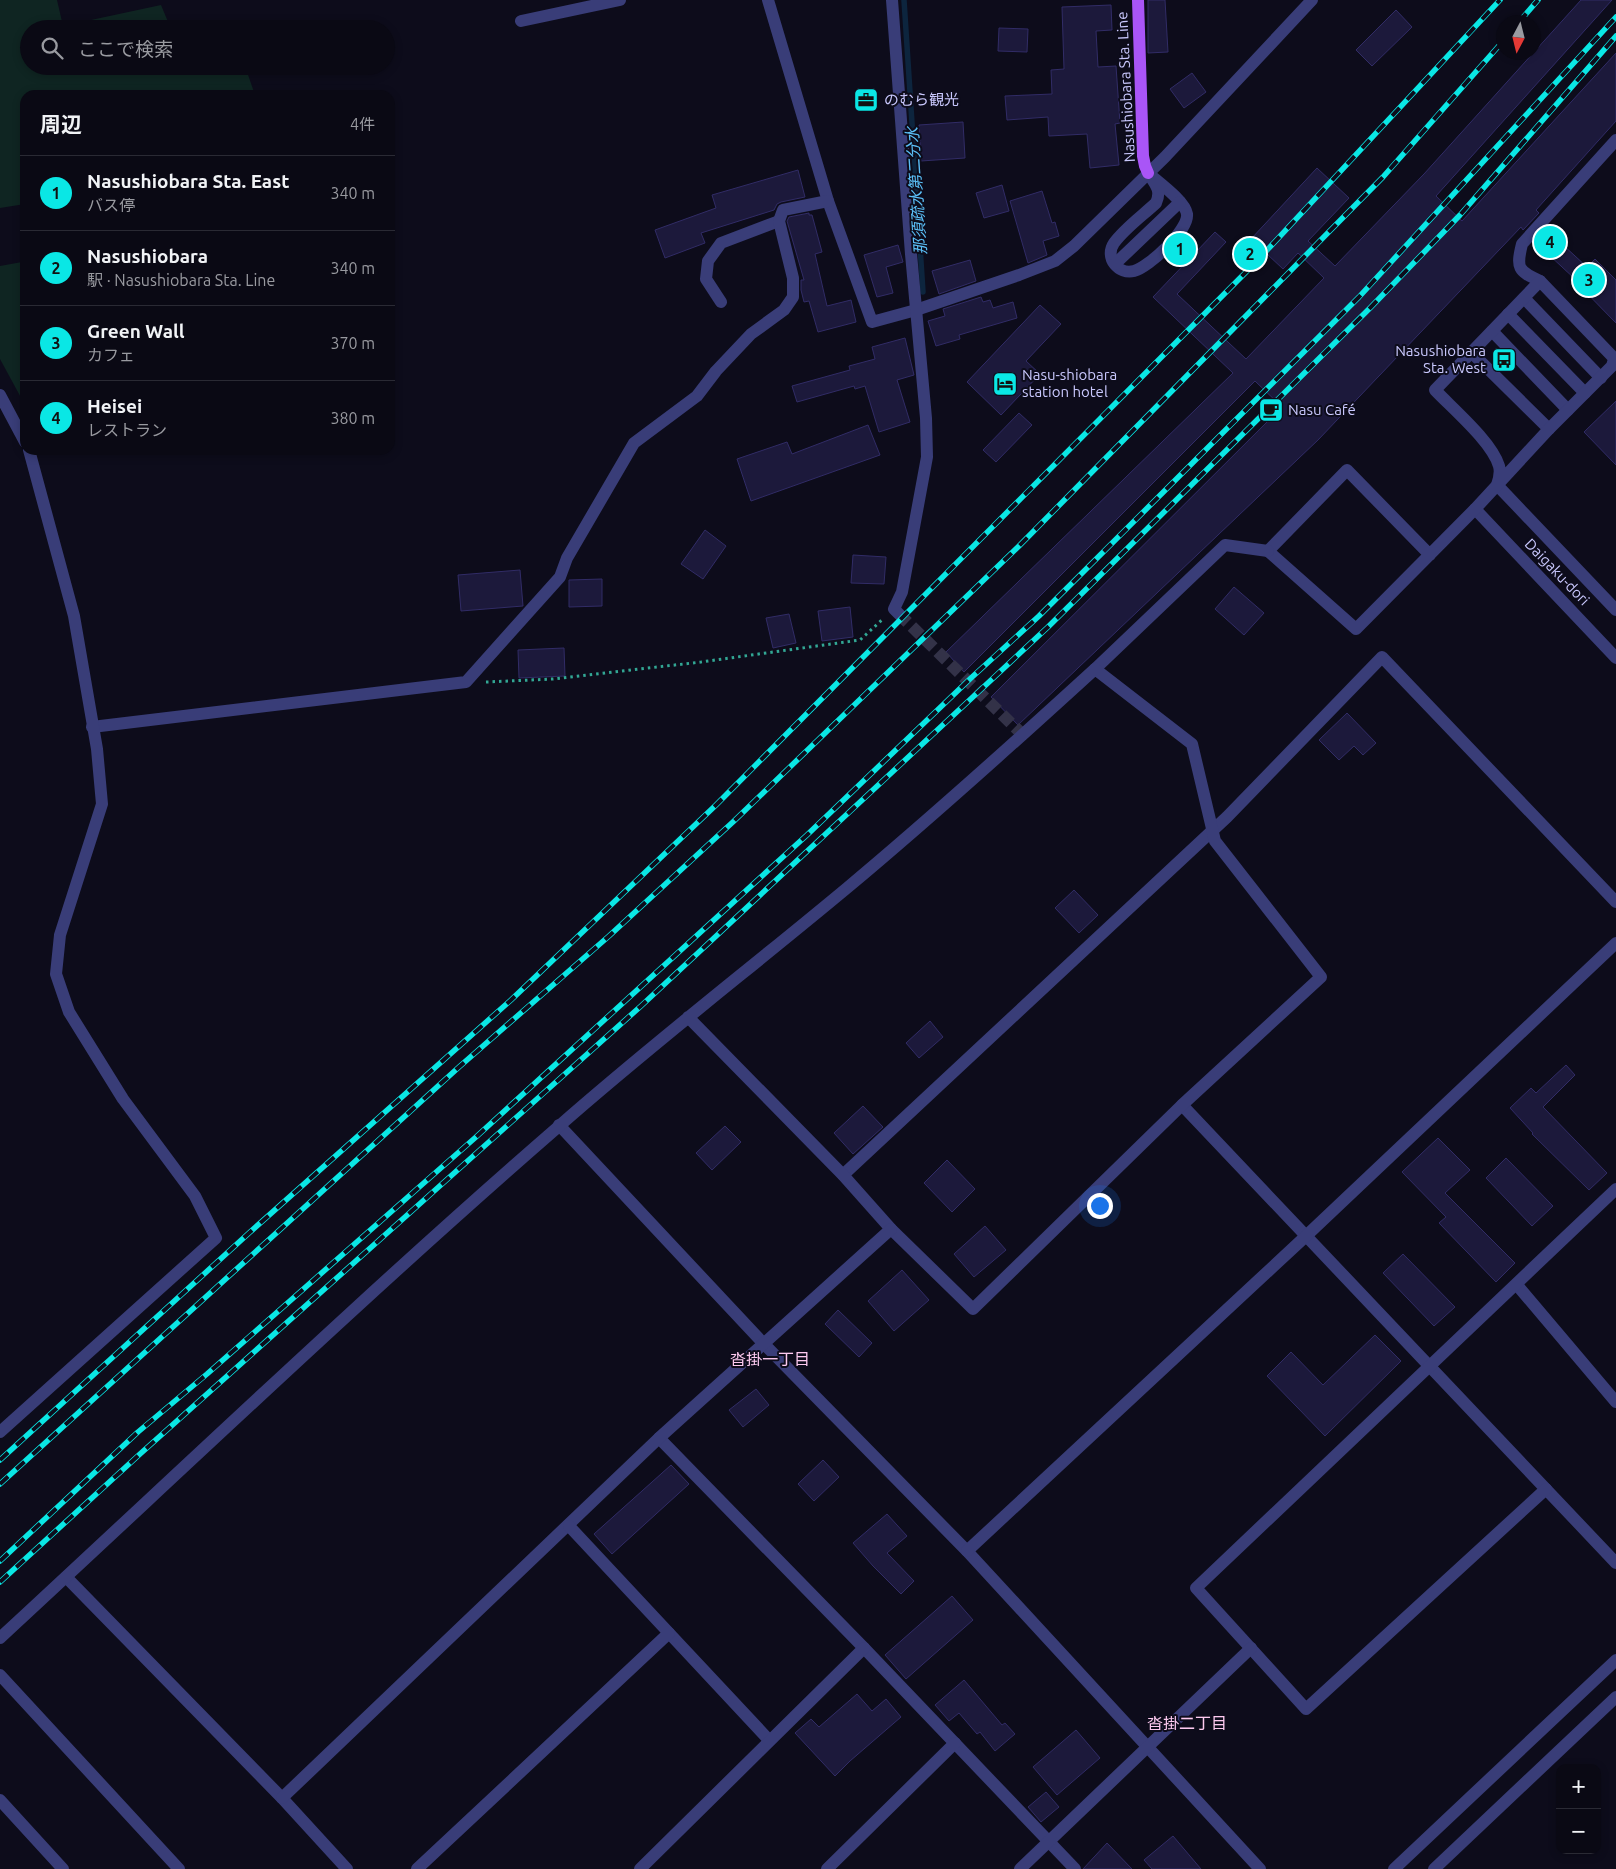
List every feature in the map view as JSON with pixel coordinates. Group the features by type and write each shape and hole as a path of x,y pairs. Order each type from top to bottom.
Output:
{"main road":[{"name":"Nasushiobara Sta. Line","path":"1138,0 1143,156 1144,166 1148,172"}],"street":[{"path":"521,21 620,0"},
{"path":"768,0 828,201 872,322 916,310 1055,261 1074,246 1189,133 1312,0"},
{"path":"892,0 926,418 927,457 897,612"},
{"path":"0,1638 415,1254 559,1126 688,1017 848,887 1022,736 1224,545 1268,551 1356,629 1498,486 1549,429 1612,366 1614,359 1612,356 1540,281 1522,273 1518,265 1522,244 1616,140"},
{"path":"1148,172 1180,202 1185,209 1186,223 1182,230 1146,265 1134,271 1125,271 1120,269 1109,255 1115,241 1156,204 1159,196 1158,190 1148,172"},
{"path":"92,728 466,682 560,577 567,558 634,443 697,396 716,371 751,334 784,310 793,296 793,278 779,221 783,210 828,201"},
{"path":"1115,264 1180,202"},
{"path":"722,302 706,279 708,261 712,255 721,243 779,221"},
{"path":"1498,486 1499,466 1484,440 1436,390 1540,281"},
{"path":"1524,298 1601,378"},
{"path":"1508,314 1585,393"},
{"path":"1492,331 1568,410"},
{"path":"1471,352 1549,429"},
{"path":"0,395 20,433"},
{"path":"0,1432 216,1238 195,1196 123,1100 69,1012 56,974 60,935 102,804 97,749 74,616 30,455"},
{"path":"1268,551 1347,470 1430,555"},
{"name":"Daigaku-dori","path":"1498,486 1616,610"},
{"name":"Daigaku-dori","path":"1475,509 1616,658"},
{"path":"843,1175 1213,829 1382,657 1616,902"},
{"path":"688,1017 843,1175 891,1229 973,1309 1182,1105 1321,977 1215,841 1192,744 1095,668"},
{"path":"967,1552 1306,1236 1616,943"},
{"path":"1182,1105 1616,1563"},
{"path":"559,1126 763,1343 967,1552 1260,1869"},
{"path":"1546,1489 1306,1709 1196,1588 1616,1188"},
{"path":"282,1798 659,1438 891,1229"},
{"path":"1516,1285 1616,1402"},
{"path":"659,1438 864,1648 1075,1869"},
{"path":"569,1526 769,1740"},
{"path":"66,1577 282,1798 347,1869"},
{"path":"417,1869 669,1633"},
{"path":"640,1869 864,1648"},
{"path":"1020,1869 1250,1648"},
{"path":"1394,1869 1616,1660"},
{"path":"0,1675 179,1869"},
{"path":"1434,1869 1616,1697"},
{"path":"828,1869 955,1743"},
{"path":"0,1800 63,1869"}],"path":[{"path":"466,682 553,679 701,662 860,640 897,612"}],"green space":[{"path":"0,0 57,0 62,20 20,20 20,75 248,75 253,90 20,90 20,205 0,208"},
{"path":"161,5 167,20 91,20"},
{"path":"20,262 20,396 0,359 0,266"}],"building":[{"path":"1148,0 1165,0 1168,52 1148,53"},
{"path":"1581,0 1612,0 1436,196 1462,221 1616,53 1616,121 1536,210 1539,213 1523,230 1521,227 1318,440 1018,725 991,697 1282,407 1255,381 964,672 946,652 1233,373 1153,297 1215,232 1226,242 1177,294 1246,359 1324,278 1298,253 1283,269 1251,239 1317,168 1349,198 1308,241 1335,266 1424,174 1527,60 1541,60 1541,44"},
{"path":"1111,5 1112,30 1096,31 1098,67 1116,66 1120,123 1115,124 1119,165 1090,168 1087,134 1049,136 1048,117 1007,120 1005,96 1052,94 1051,70 1064,69 1062,7"},
{"path":"1396,10 1412,27 1372,66 1356,50"},
{"path":"999,28 1028,29 1027,52 998,51"},
{"path":"1192,73 1206,92 1184,108 1170,89"},
{"path":"963,122 965,158 921,161 919,125"},
{"path":"798,170 805,197 781,202 777,204 774,210 701,233 705,243 665,258 655,230 716,208 712,195"},
{"path":"1002,185 1009,211 984,218 976,193"},
{"path":"1042,191 1052,223 1055,222 1059,236 1043,241 1047,255 1028,263 1010,201"},
{"path":"809,213 809,215 812,215 822,252 815,254 827,306 851,300 856,322 818,332 809,301 804,302 801,280 804,280 787,221 789,217"},
{"path":"1550,225 1566,241 1562,244 1587,267 1595,259 1616,280 1616,323 1575,279 1535,242"},
{"path":"898,245 903,262 886,267 893,293 877,297 864,255"},
{"path":"970,260 976,281 939,294 932,271"},
{"path":"981,297 983,302 990,300 993,308 1013,302 1017,318 959,335 960,339 936,346 928,321 945,316 943,309"},
{"path":"1040,305 1061,324 1026,361 1040,374 1001,415 967,382"},
{"path":"905,338 914,375 897,380 910,422 879,432 865,386 855,389 854,386 797,402 792,386 850,370 849,366 875,359 872,347"},
{"path":"1616,401 1616,465 1584,432"},
{"path":"1019,413 1032,425 996,462 983,450"},
{"path":"868,425 880,455 751,501 737,459 787,442 792,454"},
{"path":"705,530 726,546 703,579 681,564"},
{"path":"853,555 886,557 884,584 851,583"},
{"path":"520,570 523,606 461,611 458,575"},
{"path":"602,579 602,606 569,607 569,580"},
{"path":"1234,587 1264,613 1244,635 1215,609"},
{"path":"850,607 853,637 822,641 818,611"},
{"path":"789,614 796,643 773,648 766,618"},
{"path":"564,648 565,676 519,678 518,650"},
{"path":"1347,713 1376,743 1363,755 1354,746 1339,760 1319,740"},
{"path":"1074,890 1098,915 1079,933 1055,908"},
{"path":"930,1021 943,1037 919,1058 906,1043"},
{"path":"1566,1065 1575,1075 1543,1107 1607,1173 1589,1190 1532,1134 1510,1108 1531,1088 1536,1093"},
{"path":"863,1106 883,1127 853,1154 834,1133"},
{"path":"725,1126 741,1142 712,1170 696,1153"},
{"path":"1438,1138 1470,1170 1445,1193 1515,1263 1496,1282 1439,1223 1446,1217 1402,1172"},
{"path":"1506,1158 1553,1206 1532,1226 1486,1178"},
{"path":"947,1160 975,1189 952,1212 924,1183"},
{"path":"985,1226 1006,1250 974,1277 954,1254"},
{"path":"1403,1254 1455,1307 1434,1326 1383,1273"},
{"path":"902,1270 929,1300 894,1331 868,1301"},
{"path":"838,1310 872,1343 859,1357 825,1324"},
{"path":"1375,1335 1401,1361 1325,1436 1267,1376 1291,1352 1323,1385"},
{"path":"756,1389 769,1405 743,1427 729,1410"},
{"path":"823,1460 839,1477 814,1501 798,1484"},
{"path":"671,1465 689,1484 612,1554 594,1534"},
{"path":"887,1514 907,1536 887,1553 914,1581 901,1594 853,1543"},
{"path":"952,1596 973,1620 906,1679 885,1655"},
{"path":"964,1680 1002,1725 1005,1723 1015,1734 995,1751 980,1732 977,1734 959,1713 949,1721 935,1705"},
{"path":"857,1694 872,1711 886,1699 901,1717 835,1776 795,1733 811,1719 819,1727"},
{"path":"1076,1730 1100,1758 1057,1795 1033,1767"},
{"path":"1046,1792 1059,1807 1041,1822 1028,1807"},
{"path":"1173,1836 1201,1869 1152,1869 1144,1860"},
{"path":"1107,1843 1132,1869 1083,1869"}],"waterway":[{"name":"那須疏水第二分水","path":"904,0 923,292"}],"tunnel":[{"path":"899,614 1023,735"}],"railway":[{"path":"0,1460 249,1233 511,1000 716,805 1256,262 1500,0"},
{"path":"1525,15 1538,0"},
{"path":"0,1561 138,1432 207,1374 476,1137 807,835 971,678 1039,616 1359,297 1616,17"},
{"path":"0,1582 140,1454 641,1006 1048,627 1371,307 1460,215 1616,36"},
{"path":"0,1484 459,1067 609,936 734,821 1019,546 1383,177 1496,49"}],"place":[{"name":"のむら観光","path":"866,100"},
{"name":"Heisei","path":"1550,242"},
{"name":"Nasushiobara Sta. East","path":"1180,249"},
{"name":"Nasushiobara","path":"1250,254"},
{"name":"Green Wall","path":"1589,280"},
{"name":"Nasushiobara Sta. West","path":"1504,360"},
{"name":"Nasu-shiobara station hotel","path":"1005,384"},
{"name":"Nasu Café","path":"1271,410"}],"district":[{"name":"沓掛一丁目","path":"770,1359"},
{"name":"沓掛二丁目","path":"1187,1723"}]}
